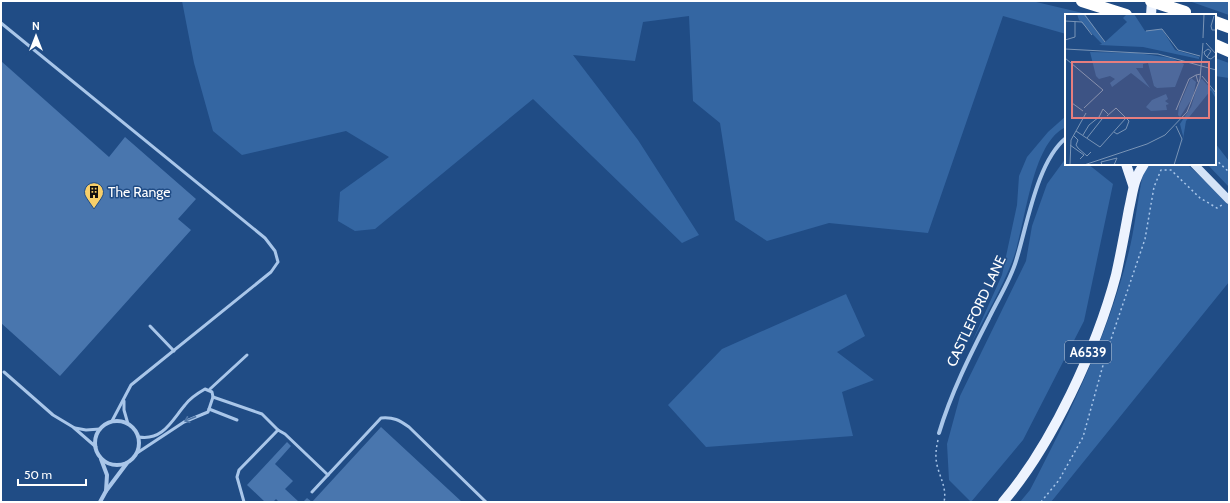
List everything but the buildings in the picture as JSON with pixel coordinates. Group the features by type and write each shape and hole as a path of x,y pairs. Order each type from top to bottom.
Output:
{"highway":[{"path":"1082,1 1123,14"},
{"path":"1151,1 1190,13"},
{"path":"1216,22 1229,27"},
{"path":"1216,45 1229,51"}],"main road":[{"path":"1151,1 1151,14"},
{"name":"A6539","path":"1126,165 1133,185"},
{"name":"A6539","path":"1003,502 1036,456 1076,384 1104,314 1116,275 1133,185 1143,165"},
{"path":"1195,165 1226,202"}],"street":[{"name":"CASTLEFORD LANE","path":"939,433 968,362 1011,276 1036,188 1050,159 1065,139"},
{"path":"100,502 106,491 137,453 140,443 136,431 128,424 119,421 112,421 100,429 96,436 96,447 107,475 106,491"},
{"path":"101,458 113,465 128,463"}],"lane":[{"path":"1,24 206,188 265,238 275,251 278,262 271,272 131,384 112,421"},
{"path":"150,326 174,350"},
{"path":"139,437 149,438 158,435 171,424 186,403 205,389 210,389 247,355"},
{"path":"4,372 53,415 73,427 96,447"},
{"path":"137,453 184,422 204,415 209,409 213,397 210,389"},
{"path":"213,397 262,414 328,475"},
{"path":"124,399 124,410 128,424"},
{"path":"209,409 236,420"},
{"path":"312,492 381,418 391,417 398,419 409,427 486,502"},
{"path":"73,427 86,430 100,429"},
{"path":"244,502 237,477 239,470 278,430"}],"path":[{"path":"1216,160 1229,172"},
{"path":"1041,502 1059,480 1083,437 1107,350 1145,239 1154,187 1161,170 1171,170 1200,198 1217,208 1226,202"},
{"path":"939,433 935,453 937,466 946,491 944,502"}],"shaded area":[{"path":"182,1 1032,1 1087,14 1065,14 1065,34 1003,16 928,233 829,223 767,241 735,220 720,123 693,101 689,16 643,22 635,61 573,55 638,140 699,235 682,243 533,99 375,229 355,231 338,221 340,192 389,157 346,131 242,155 213,131 194,63"},
{"path":"1189,1 1229,1 1229,15"},
{"path":"1216,58 1229,63 1229,78 1216,76"},
{"path":"1065,117 1065,128 1054,136 1044,150 1031,188 1012,262 998,293 971,344 1002,275 1017,205 1019,176 1027,157 1048,132"},
{"path":"1216,144 1229,161 1229,187 1208,165 1216,165"},
{"path":"1065,159 1065,165 1089,165 1113,184 1084,321 1023,440 971,502 949,480 947,444 960,396 1026,261 1032,226 1047,184"},
{"path":"1148,165 1188,165 1229,203 1229,282 1051,502 1020,502 1030,490 1073,405 1098,346 1128,255 1143,174"},
{"path":"846,294 865,336 837,352 874,380 842,392 853,436 706,447 668,405 722,349"}],"place":[{"name":"The Range","path":"94,209"}]}
